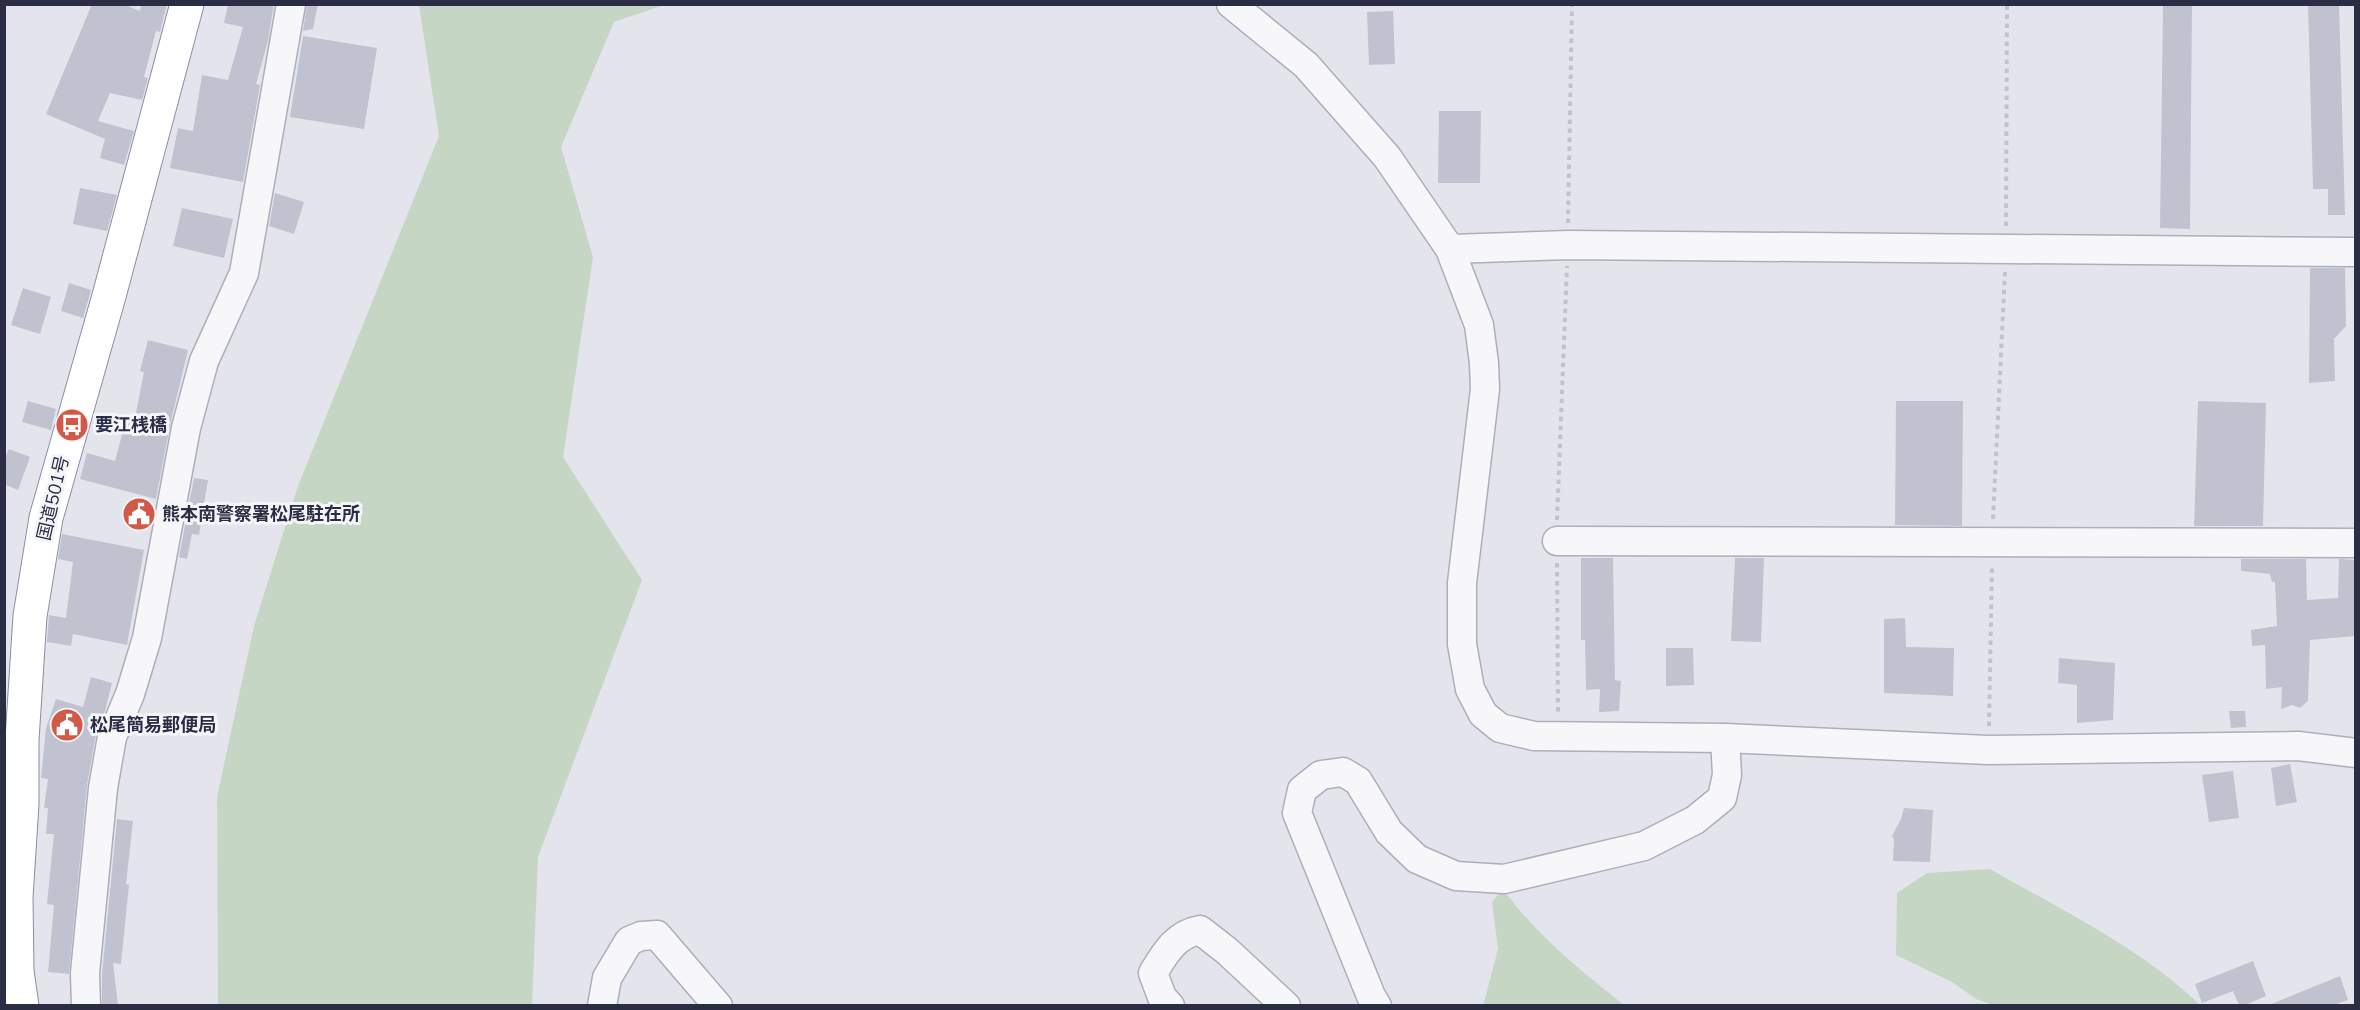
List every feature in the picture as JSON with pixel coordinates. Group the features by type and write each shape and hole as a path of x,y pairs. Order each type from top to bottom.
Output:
{"highway":[{"name":"国道501号","path":"22,1005 17,971 16,897 22,804 22,740 30,616 46,518 109,296 187,4"}],"street":[{"path":"86,1005 86,973 103,788 112,737 130,694 147,638 186,428 204,361 244,273 291,4"},
{"path":"1231,4 1306,65 1387,157 1449,249 1479,325 1485,389 1462,584 1462,644 1470,689 1483,714 1500,728 1534,736 1725,738 1988,750 2298,746 2355,753"},
{"path":"1449,249 1568,245 2355,252"},
{"path":"1557,541 2355,543"},
{"path":"1377,1005 1371,996 1298,813 1302,790 1321,774 1343,772 1358,781 1389,832 1416,859 1456,876 1504,879 1644,846 1695,820 1722,798 1727,775 1725,738"},
{"path":"1170,1005 1162,997 1153,974 1166,950 1187,932 1200,930 1227,951 1286,1005"},
{"path":"602,1005 606,978 629,941 641,936 657,935 718,1005"}],"path":[{"path":"1558,736 1557,541 1568,245 1572,4"},
{"path":"1993,522 2006,249 2007,4"},
{"path":"1988,750 1992,556"}],"green space":[{"path":"419,5 664,5 614,22 561,147 593,257 563,457 642,580 538,857 532,1005 218,1005 217,797 254,626 298,486 439,136"},
{"path":"1990,869 2126,947 2177,984 2200,1005 1993,1005 1976,999 1952,982 1896,955 1897,893 1927,873"},
{"path":"1503,889 1544,937 1624,1005 1483,1006 1498,949 1492,902"}],"building":[{"path":"92,4 123,4 140,11 141,4 167,4 160,32 156,31 144,77 148,78 142,100 110,93 98,121 134,131 124,165 100,158 105,139 46,114"},
{"path":"228,4 274,4 268,41 256,84 260,85 243,182 170,168 178,128 193,131 202,75 228,80 243,27 224,23"},
{"path":"307,4 318,4 313,29 303,31"},
{"path":"2163,4 2192,4 2190,229 2160,228"},
{"path":"2308,4 2339,4 2345,215 2328,215 2328,189 2313,189"},
{"path":"1393,11 1395,64 1369,65 1367,12"},
{"path":"303,36 377,48 364,129 290,117"},
{"path":"1439,111 1481,111 1480,183 1438,183"},
{"path":"80,188 117,195 107,231 73,224"},
{"path":"275,193 304,202 294,234 269,226"},
{"path":"182,208 233,219 224,258 173,246"},
{"path":"2310,268 2345,268 2346,326 2334,339 2335,381 2309,383"},
{"path":"69,283 91,290 83,318 61,311"},
{"path":"23,288 51,297 40,334 11,325"},
{"path":"148,340 188,350 170,425 156,499 80,479 87,453 115,461 127,416 135,418 144,372 140,371"},
{"path":"28,401 56,409 51,430 22,422"},
{"path":"1896,401 1963,401 1962,526 1895,525"},
{"path":"2198,401 2266,403 2263,526 2194,526"},
{"path":"9,449 30,457 18,490 4,484 4,460"},
{"path":"194,478 208,480 199,535 192,534 187,559 179,557"},
{"path":"62,534 144,550 127,645 73,634 71,646 47,642 49,615 66,618 73,562 58,559"},
{"path":"1581,558 1613,558 1615,680 1621,681 1619,711 1599,712 1600,689 1586,690 1585,640 1581,640"},
{"path":"1735,558 1764,558 1761,642 1731,641"},
{"path":"2241,559 2306,559 2307,600 2338,598 2339,559 2355,560 2355,636 2310,640 2308,701 2300,708 2292,705 2281,709 2282,687 2266,689 2265,645 2252,646 2251,630 2277,626 2275,582 2272,582 2270,574 2241,571"},
{"path":"1905,618 1906,647 1954,648 1953,696 1884,693 1884,619"},
{"path":"1666,648 1693,648 1694,685 1666,686"},
{"path":"2059,658 2115,663 2113,720 2077,723 2077,685 2058,683"},
{"path":"91,677 112,683 96,734 87,785 69,974 48,972 54,905 47,904 54,834 46,834 48,808 44,808 48,779 41,778 46,728 56,699 83,707"},
{"path":"2229,711 2245,711 2246,727 2231,728"},
{"path":"2290,764 2297,802 2276,806 2271,768"},
{"path":"2233,771 2239,818 2209,822 2202,775"},
{"path":"1904,808 1933,810 1930,862 1893,861 1894,839 1892,836"},
{"path":"117,819 133,821 126,884 129,885 121,964 113,963 118,1005 102,1005 102,974"},
{"path":"2253,961 2266,996 2245,1005 2239,1005 2233,991 2202,1003 2195,984"},
{"path":"2340,976 2348,1000 2334,1005 2269,1005"}],"place":[{"name":"要江桟橋","path":"72,425"},
{"name":"熊本南警察署松尾駐在所","path":"139,514"},
{"name":"松尾簡易郵便局","path":"67,725"}]}
